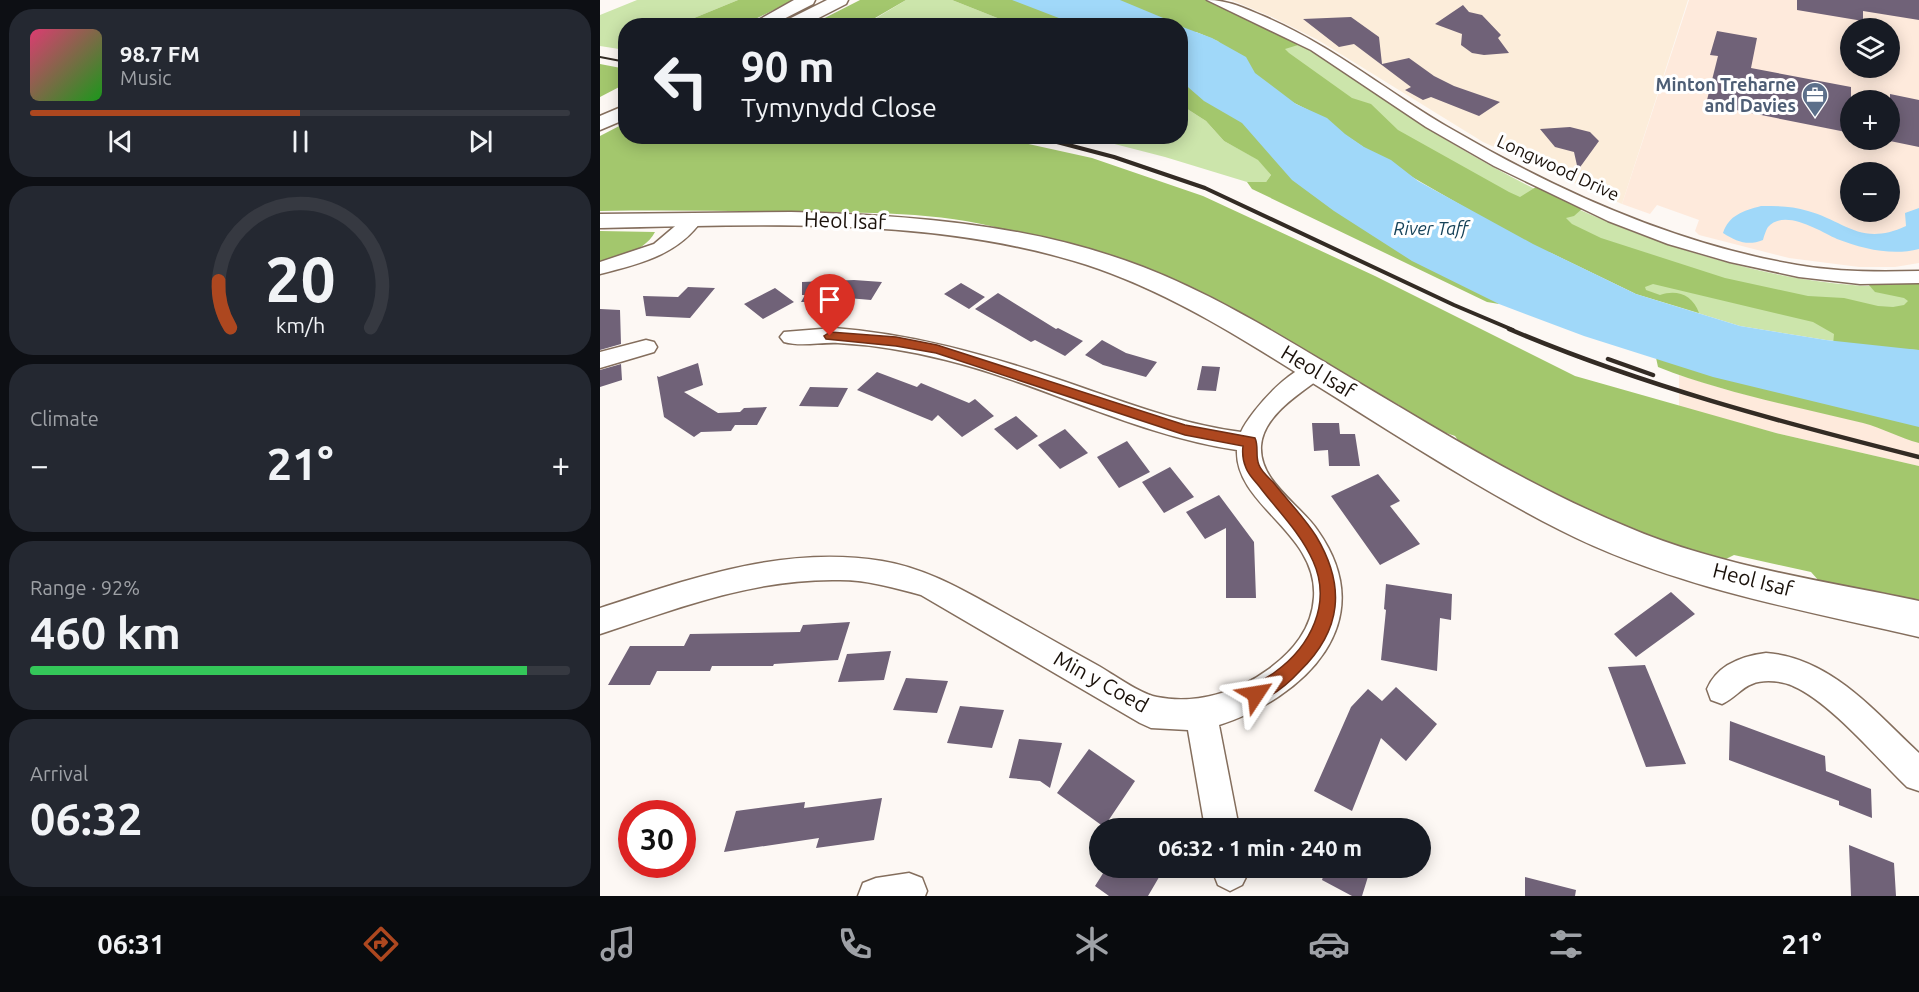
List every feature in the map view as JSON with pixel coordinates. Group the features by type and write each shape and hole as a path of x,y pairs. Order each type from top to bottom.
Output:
{"main road":[{"path":"772,18 807,0"},
{"path":"805,18 840,0"},
{"path":"602,103 618,95"},
{"path":"600,124 618,115"},
{"name":"Heol Isaf","path":"600,221 857,220 988,234 1045,245 1123,269 1172,289 1240,325 1514,487 1615,539 1675,561 1919,619"}],"street":[{"name":"Longwood Drive","path":"1213,0 1279,28 1316,47 1446,133 1490,158 1577,201 1636,225 1702,248 1784,267 1860,278 1919,277"},
{"path":"600,268 663,249 680,236 693,220"},
{"path":"791,337 852,337 937,349 1185,430 1250,442 1260,417 1315,370"},
{"path":"600,360 646,347"},
{"name":"Min y Coed","path":"600,621 753,573 806,567 868,568 898,574 928,585 1151,712 1172,716 1201,714 1228,708 1283,677 1310,651 1323,628 1328,603 1327,583 1322,562 1310,538 1253,468 1249,456 1250,442"},
{"path":"1722,689 1746,670 1771,666 1795,671 1817,682 1841,702 1919,775"},
{"path":"1201,714 1220,818"}],"shaded area":[{"path":"1231,0 1688,0 1622,204 1483,142 1318,40"},
{"path":"1689,0 1919,0 1919,263 1895,267 1859,267 1789,258 1699,235 1695,231 1699,220 1657,205 1650,214 1622,204"},
{"path":"1679,375 1731,391 1919,436 1919,466 1776,433 1679,407"}],"green space":[{"path":"637,0 738,0 694,18 618,18 618,49 600,46 600,15"},
{"path":"738,0 794,0 757,18 694,18"},
{"path":"860,0 906,0 875,18 825,18"},
{"path":"906,0 952,0 997,18 876,18"},
{"path":"952,0 1037,0 1082,18 997,18"},
{"path":"1118,0 1214,0 1215,5 1278,30 1274,34 1289,36 1299,41 1298,45 1285,49 1289,53 1352,98 1371,104 1398,130 1520,197 1536,187 1583,208 1574,216 1566,218 1572,224 1601,238 1725,278 1808,296 1844,298 1878,306 1893,307 1904,305 1908,301 1904,298 1875,292 1868,284 1919,283 1919,350 1833,345 1834,334 1813,322 1653,284 1645,287 1646,290 1660,295 1678,293 1684,295 1693,302 1699,313 1636,294 1551,253 1537,249 1381,159 1308,110 1253,82 1218,41 1196,32 1188,32 1188,18 1145,18"},
{"path":"1203,0 1259,24 1300,44 1418,122 1499,170 1600,219 1654,239 1708,257 1763,271 1817,281 1869,286 1919,284 1919,350 1826,340 1740,326 1636,294 1246,57 1188,28 1188,18 1156,17"},
{"path":"600,64 618,67 618,88 600,97"},
{"path":"1188,80 1493,294 1499,304 1487,302 1252,189 1247,182 1266,182 1271,175 1258,160 1224,141 1206,121 1188,109"},
{"path":"1188,109 1206,121 1224,141 1259,160 1271,175 1266,182 1247,182 1115,144 1188,144"},
{"path":"618,127 618,144 1029,144 1092,158 1203,196 1375,276 1575,376 1776,433 1919,466 1919,610 1828,591 1811,572 1734,555 1714,565 1672,554 1468,454 1455,436 1414,422 1399,405 1369,389 1344,381 1294,350 1025,236 999,228 973,222 918,215 600,211 600,136"},
{"path":"600,231 655,232 638,249 600,263"},
{"path":"1655,353 1919,422 1919,443 1863,423 1759,398 1683,376 1658,367"}],"water":[{"path":"1012,0 1120,0 1163,18 1059,18"},
{"name":"River Taff","path":"1188,29 1212,38 1246,57 1255,73 1296,104 1327,118 1345,134 1364,147 1391,160 1418,181 1533,244 1636,294 1740,326 1826,340 1919,350 1919,427 1713,377 1584,336 1499,304 1412,261 1334,211 1292,180 1242,123 1204,101 1188,87"},
{"path":"1761,206 1802,209 1854,230 1877,234 1906,226 1905,213 1919,208 1919,249 1888,252 1857,246 1803,223 1784,220 1768,227 1763,240 1758,242 1743,242 1723,233 1733,218"}],"building":[{"path":"1797,0 1919,0 1919,20 1863,11 1863,18 1845,18 1797,10"},
{"path":"1463,5 1469,12 1482,15 1501,35 1498,38 1509,53 1484,55 1472,53 1461,45 1462,34 1435,24"},
{"path":"1351,17 1379,37 1382,64 1409,58 1434,76 1454,86 1500,102 1479,116 1431,97 1423,100 1405,90 1411,87 1354,44 1339,47 1303,19"},
{"name":"Minton Treharne and Davies","path":"1717,31 1757,38 1751,68 1851,87 1851,90 1840,90 1840,131 1706,104 1718,56 1710,55"},
{"path":"1900,96 1919,100 1919,147 1900,143"},
{"path":"1570,127 1590,132 1599,141 1578,170 1574,152 1555,147 1540,129"},
{"path":"854,280 882,282 871,300 836,297 833,302 801,302 805,295 802,295 802,282"},
{"path":"961,283 985,297 969,309 944,294"},
{"path":"688,287 715,288 690,318 646,316 643,296 678,297"},
{"path":"775,288 794,302 763,319 744,304"},
{"path":"998,293 1056,329 1083,341 1065,356 1035,340 1031,342 975,309"},
{"path":"600,309 620,310 621,344 600,350"},
{"path":"1102,340 1126,353 1157,362 1146,377 1103,365 1085,355"},
{"path":"698,363 703,385 684,392 718,413 740,412 744,408 767,407 757,425 735,425 731,431 701,432 694,437 664,417 657,376"},
{"path":"621,364 622,380 600,387 600,370"},
{"path":"1202,366 1220,367 1216,391 1197,390"},
{"path":"877,372 917,387 921,383 969,403 975,399 994,416 962,437 938,415 932,421 857,390"},
{"path":"810,387 848,388 838,407 799,406"},
{"path":"1016,416 1038,436 1017,450 994,429"},
{"path":"1312,423 1339,423 1340,434 1355,434 1360,466 1329,466 1328,450 1314,451"},
{"path":"1065,429 1088,453 1060,469 1038,445"},
{"path":"1127,441 1150,472 1119,488 1097,457"},
{"path":"1170,467 1194,497 1164,513 1142,482"},
{"path":"1378,474 1400,501 1390,506 1420,544 1380,565 1331,496"},
{"path":"1219,495 1254,542 1256,598 1226,598 1226,528 1205,539 1186,512"},
{"path":"1386,584 1452,594 1451,620 1440,618 1437,671 1381,660"},
{"path":"1671,592 1695,614 1636,657 1614,634"},
{"path":"850,622 838,660 774,664 773,666 712,666 710,671 657,671 650,685 608,685 630,646 684,646 690,634 800,632 803,625"},
{"path":"891,651 884,680 838,682 847,654"},
{"path":"1645,665 1686,764 1646,767 1608,667"},
{"path":"906,678 948,681 937,713 893,710"},
{"path":"1396,687 1437,724 1406,761 1381,738 1352,811 1314,791 1351,707 1368,689 1382,701"},
{"path":"960,706 1004,710 992,748 947,743"},
{"path":"1730,721 1825,756 1826,771 1871,789 1872,818 1839,805 1839,801 1729,760"},
{"path":"1019,739 1062,743 1050,788 1040,781 1009,778"},
{"path":"1089,749 1135,781 1110,818 1092,818 1057,793"},
{"path":"882,798 874,840 816,848 819,838 724,852 736,811 805,802 804,808"},
{"path":"1849,845 1894,863 1896,896 1851,896"},
{"path":"1525,877 1576,890 1575,896 1525,896"},
{"path":"1100,878 1159,878 1148,896 1109,896 1095,886"},
{"path":"1323,878 1368,878 1362,896 1352,896 1322,880"}],"railway":[{"path":"600,57 618,60"},
{"path":"1065,144 1114,157 1205,188 1454,305 1513,330"},
{"path":"1509,329 1609,368 1711,401 1919,457"},
{"path":"1608,359 1653,375"}],"place":[{"name":"Minton Treharne and Davies","path":"1815,118"}],"route":[{"path":"830,336 896,342 937,349 1185,430 1250,442 1249,456 1260,480 1310,538 1322,562 1327,583 1328,603 1323,628 1310,651 1283,677 1256,694"}]}
